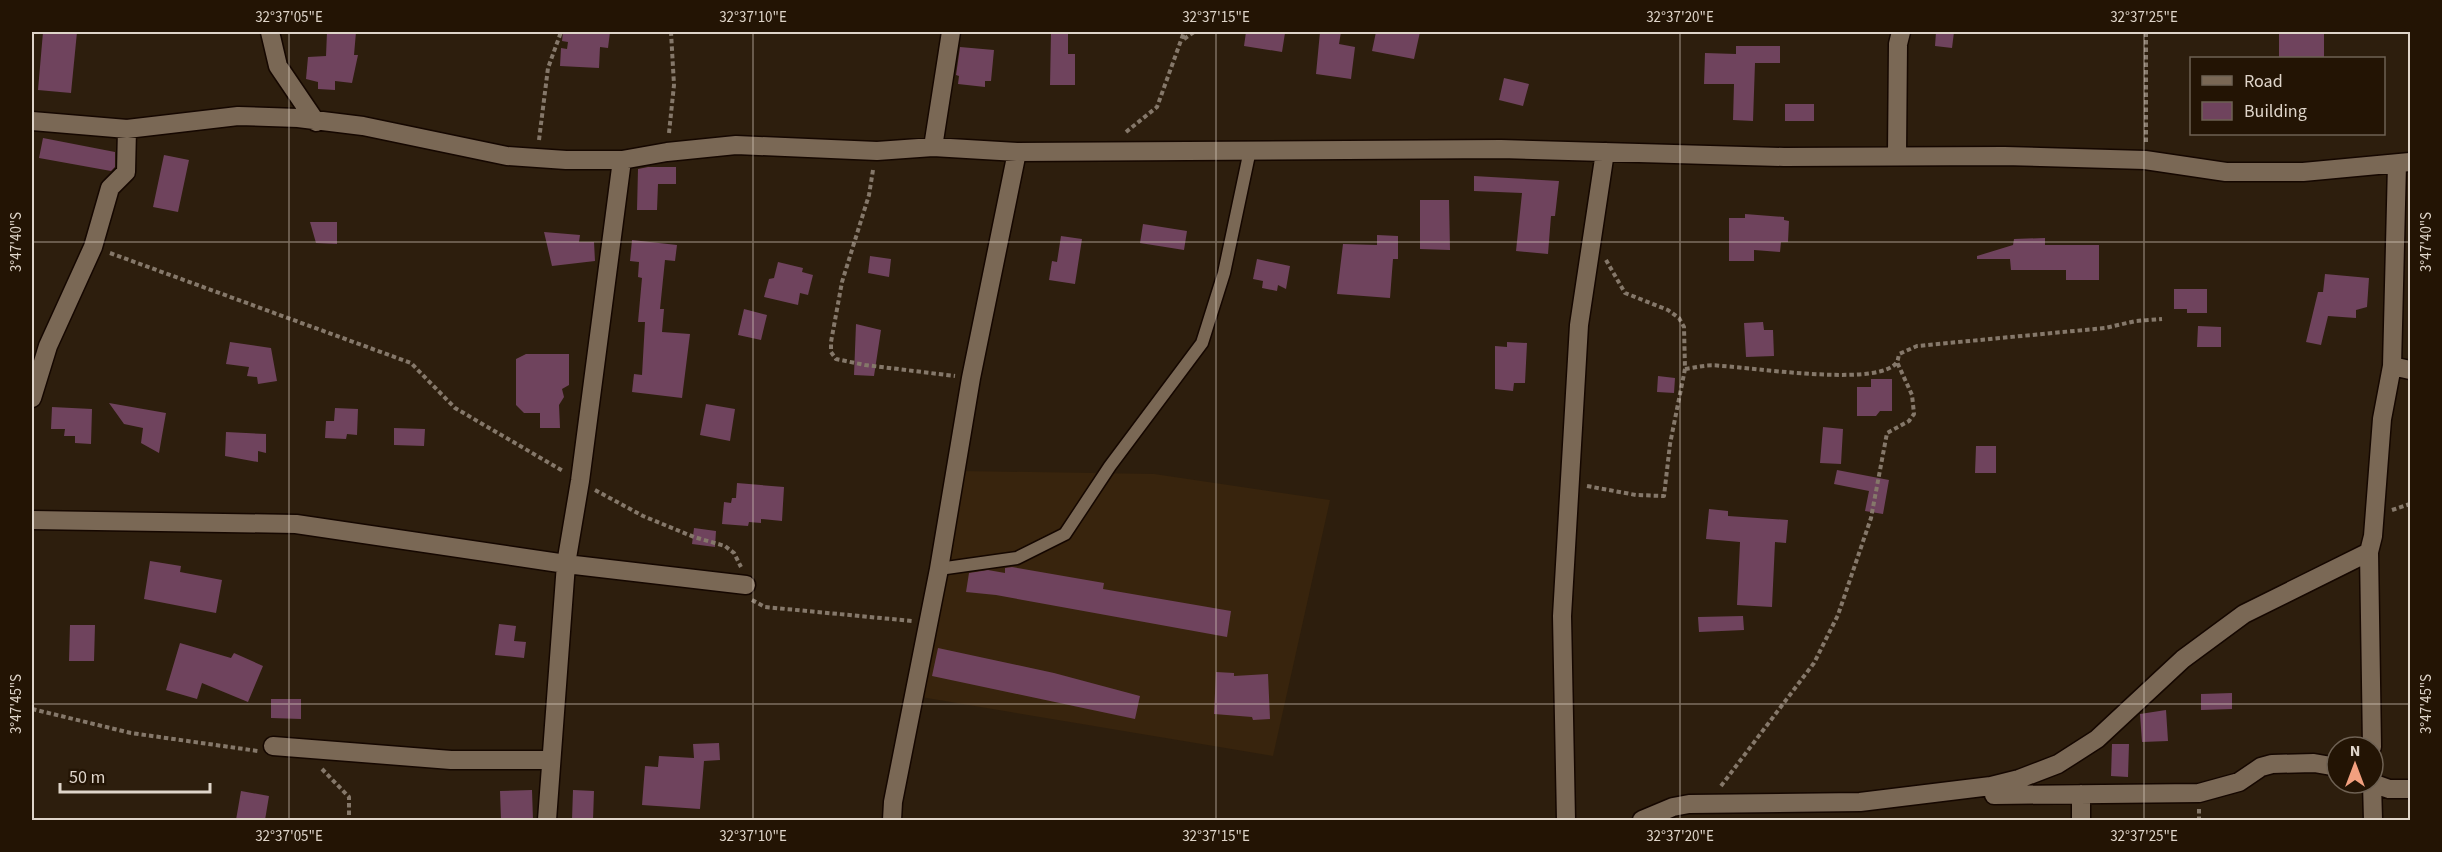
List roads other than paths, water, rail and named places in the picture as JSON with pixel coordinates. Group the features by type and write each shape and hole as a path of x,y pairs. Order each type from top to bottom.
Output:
{"street":[{"path":"270,32 278,66 316,122"},
{"path":"933,147 951,32"},
{"path":"1897,154 1898,44 1901,32"},
{"path":"32,121 127,129 238,116 298,118 363,126 507,156 622,160 667,152 736,146 877,151 933,147 1017,152 1501,149 1784,157 1897,154 2145,160 2226,172 2303,172 2404,163 2392,366 2382,419 2373,536 2369,552 2372,735"},
{"path":"32,398 52,337 93,246 110,188 126,172 127,129"},
{"path":"892,820 893,802 939,569 971,378 1017,152"},
{"path":"1566,820 1562,616 1579,325 1605,152"},
{"path":"547,820 566,564 580,481 622,160"},
{"path":"2392,366 2410,370"},
{"path":"32,520 296,524 566,564 746,585"},
{"path":"1642,820 1673,807 1708,802 1860,802 1991,786 2029,775 2058,764 2097,739 2183,659 2244,614 2369,552"},
{"path":"269,749 451,760 550,760"},
{"path":"1994,795 2199,793 2240,782 2261,767 2272,764 2325,765"},
{"path":"2385,788 2410,789"},
{"path":"2080,794 2081,820"},
{"path":"2372,795 2373,820"}],"lane":[{"path":"939,569 1017,558 1065,534 1110,466 1202,343 1224,273 1250,150"}]}
